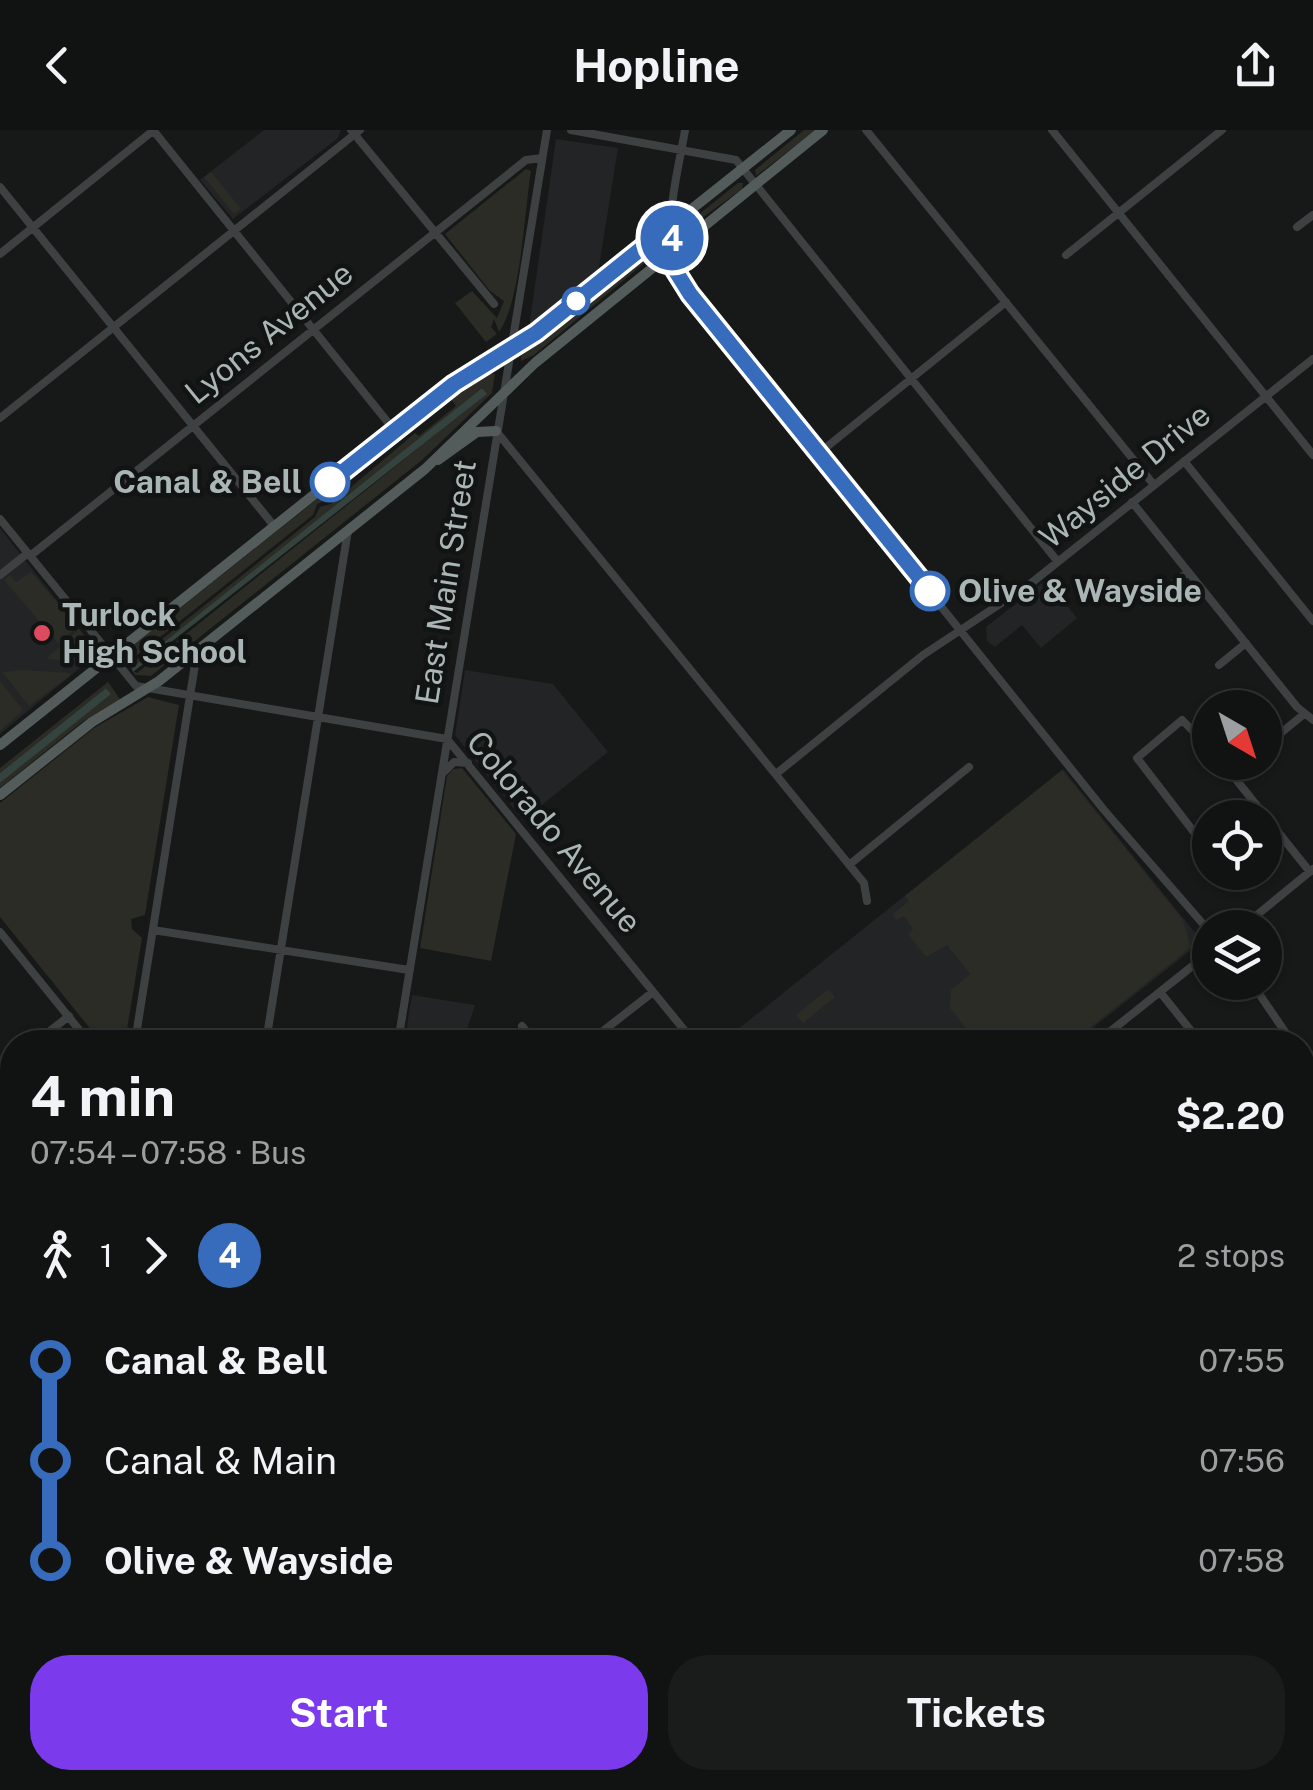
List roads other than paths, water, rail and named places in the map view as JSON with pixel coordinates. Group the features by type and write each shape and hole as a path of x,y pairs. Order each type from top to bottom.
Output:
{"main road":[{"path":"0,745 394,430 454,384 511,349 791,130"},
{"path":"425,469 501,394 823,130"},
{"path":"0,795 92,722 197,651 425,469 477,432 496,431"}],"street":[{"path":"0,254 154,130 394,430"},
{"name":"East Main Street","path":"400,1030 547,130"},
{"path":"571,130 729,156 1058,562"},
{"path":"685,130 672,250 675,270 690,294 1104,810 1192,911"},
{"path":"866,130 1154,485"},
{"path":"1052,130 1313,455"},
{"path":"1066,255 1222,130"},
{"path":"0,418 355,131 494,304"},
{"name":"Lyons Avenue","path":"0,575 528,159 542,158"},
{"path":"0,187 274,526"},
{"path":"1297,227 1313,215"},
{"path":"818,454 1006,302"},
{"name":"Wayside Drive","path":"776,774 912,664 1058,562 1313,359"},
{"path":"496,431 868,888 867,900"},
{"path":"1184,461 1313,620"},
{"path":"1132,502 1304,714 1313,720"},
{"path":"0,518 132,684 146,689"},
{"path":"268,1030 348,530"},
{"path":"1161,593 1188,572"},
{"path":"1219,665 1246,643"},
{"path":"137,1030 197,651"},
{"name":"Colorado Avenue","path":"146,689 447,740 684,1030"},
{"path":"1282,731 1304,714"},
{"path":"1192,728 1185,720 1137,758 1192,830"},
{"path":"440,778 452,763 468,763"},
{"path":"849,865 969,767"},
{"path":"1236,780 1253,800"},
{"path":"1263,910 1311,870 1282,836"},
{"path":"153,930 409,970"},
{"path":"0,933 80,1030"},
{"path":"1112,1030 1192,966"},
{"path":"605,1030 653,992"},
{"path":"1160,992 1190,1030"},
{"path":"1263,1000 1284,1030"},
{"path":"51,1030 69,1016"},
{"path":"522,1026 526,1030"}],"place":[{"name":"Canal & Bell","path":"330,482"},
{"name":"Olive & Wayside","path":"930,591"},
{"name":"Turlock High School","path":"42,633"}]}
